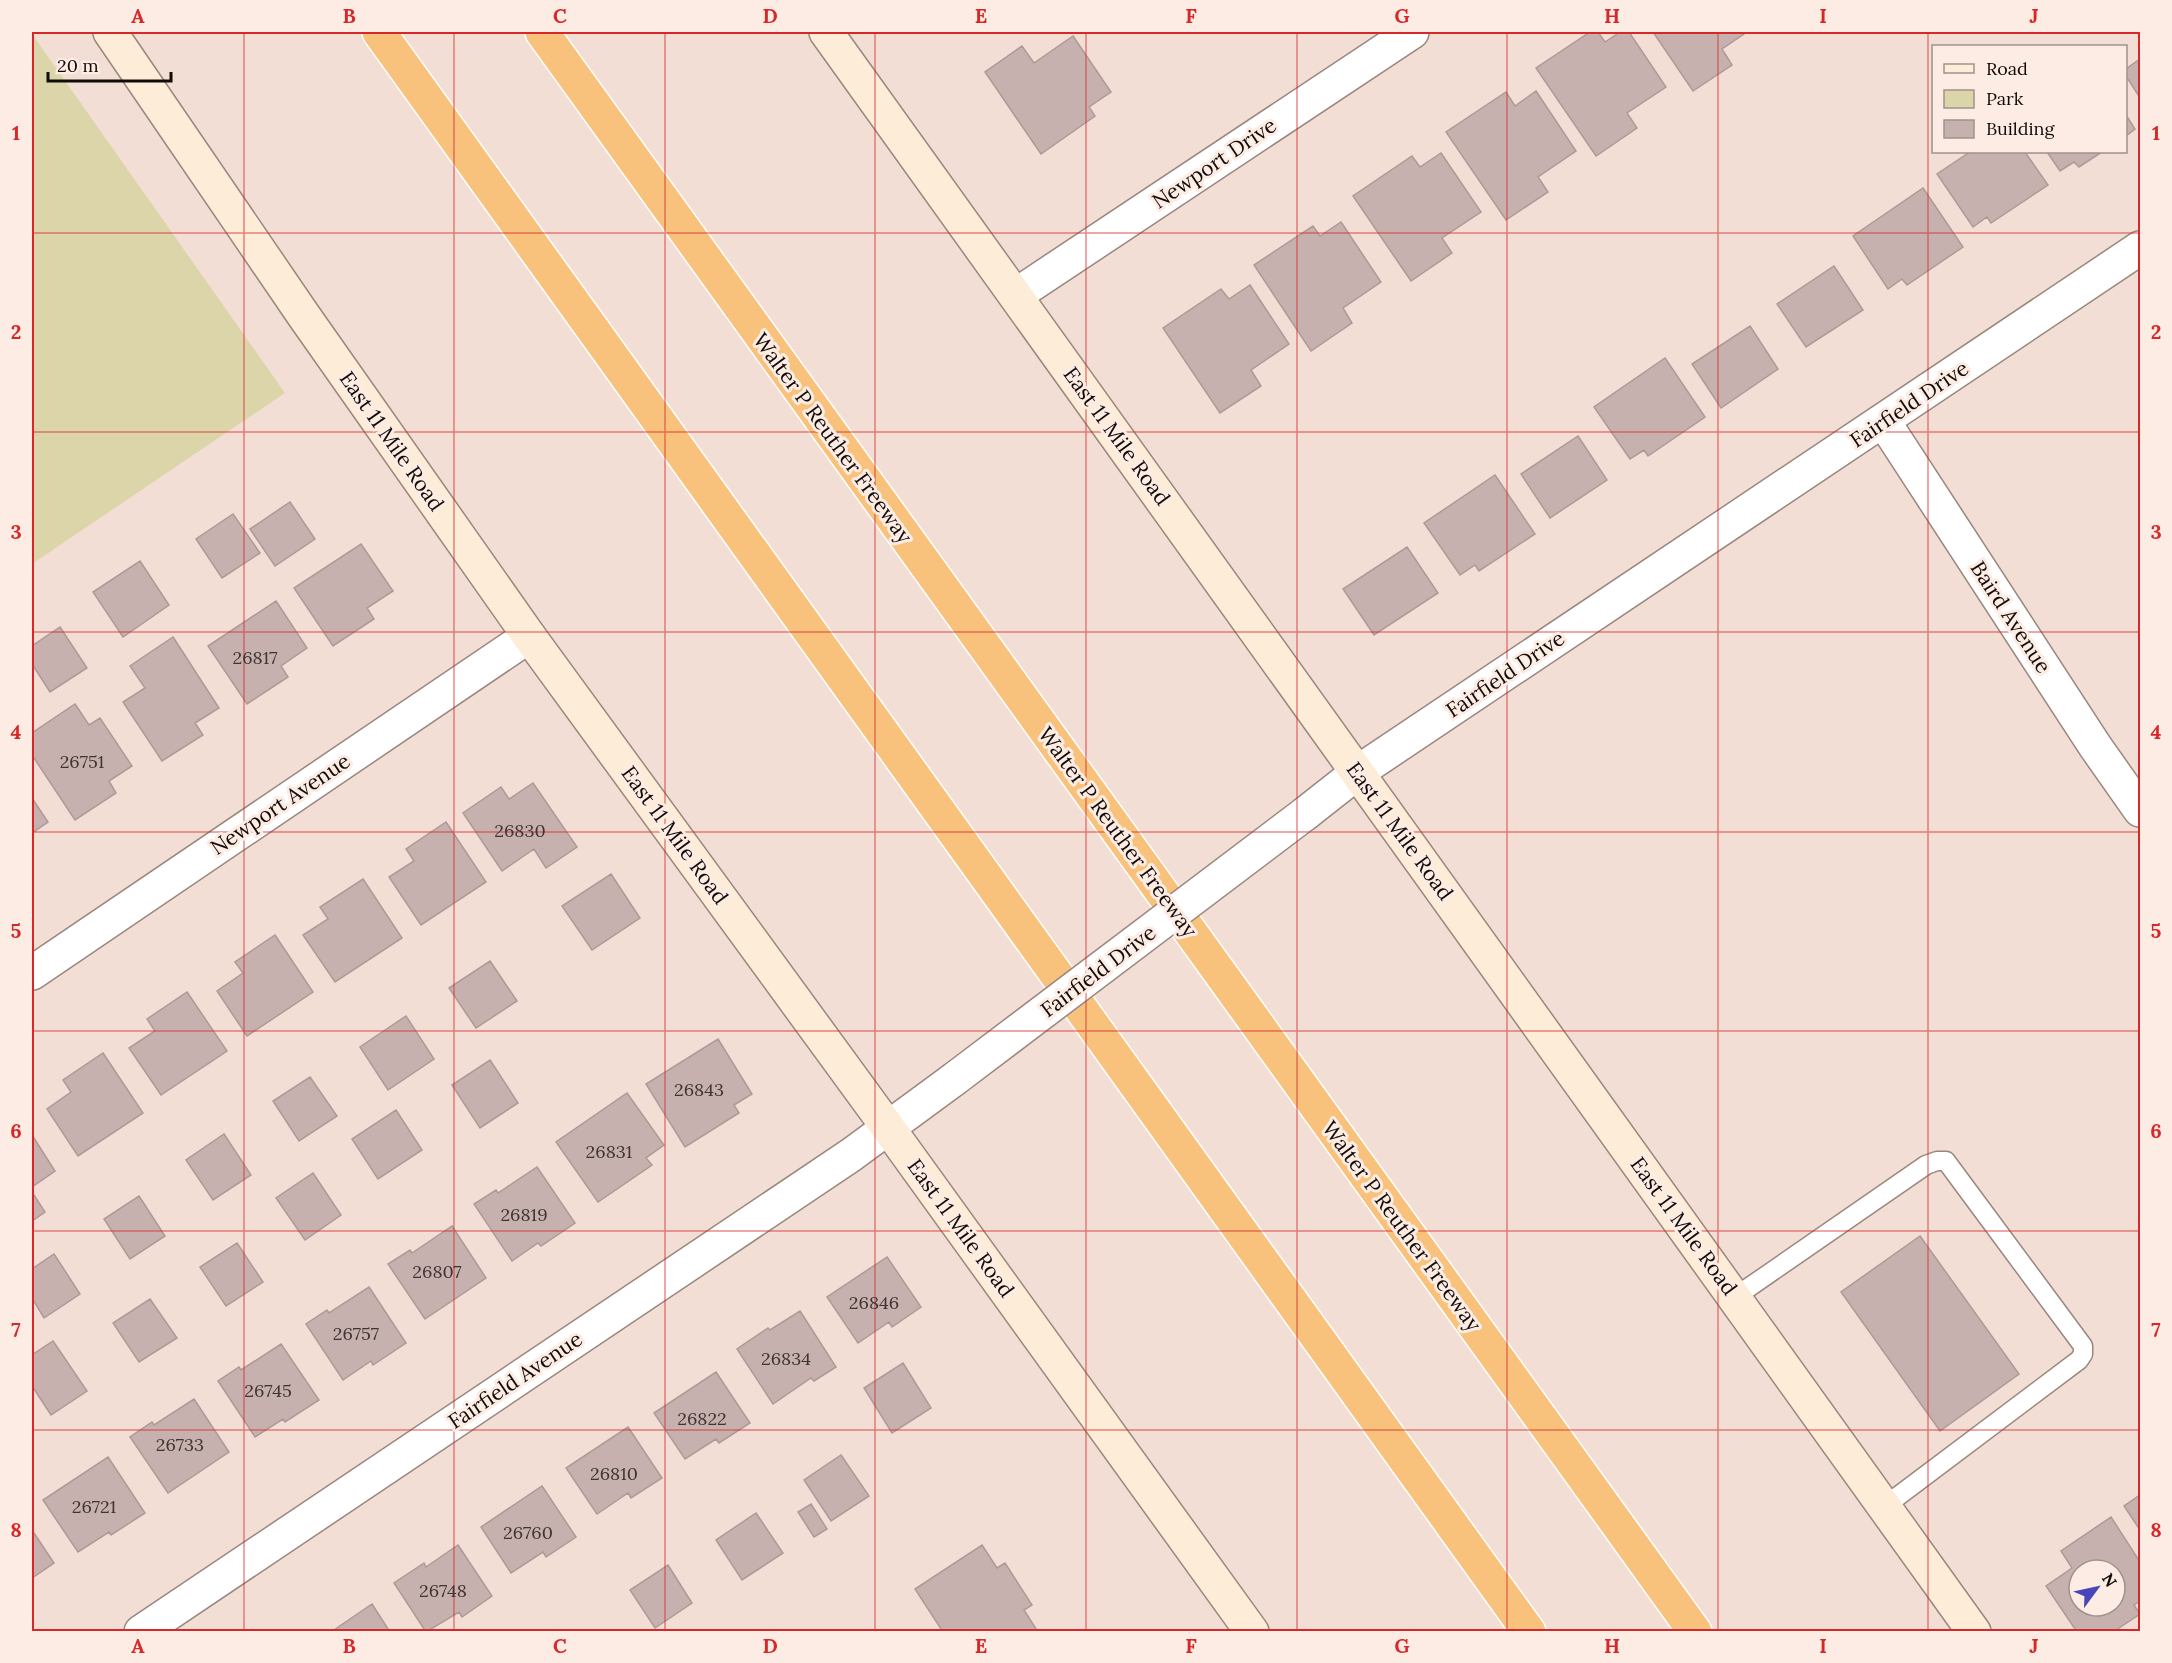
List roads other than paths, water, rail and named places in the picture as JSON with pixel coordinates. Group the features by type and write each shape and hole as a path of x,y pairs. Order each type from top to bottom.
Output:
{"highway":[{"path":"379,32 1529,1632"},
{"name":"Walter P Reuther Freeway","path":"542,32 1695,1632"}],"main road":[{"name":"East 11 Mile Road","path":"110,32 304,316 530,636 890,1129 1252,1632"},
{"name":"East 11 Mile Road","path":"826,32 1974,1632"}],"street":[{"name":"Newport Drive","path":"1016,295 1412,32"},
{"name":"Fairfield Drive","path":"890,1129 1358,772 1884,422 2140,248"},
{"name":"Baird Avenue","path":"1884,422 2095,746 2140,810"},
{"name":"Newport Avenue","path":"32,973 530,636"},
{"name":"Fairfield Avenue","path":"141,1632 890,1129"}],"lane":[{"path":"1735,1297 1926,1165 1946,1161 2083,1346 2083,1354 2079,1360 1885,1506"}]}
